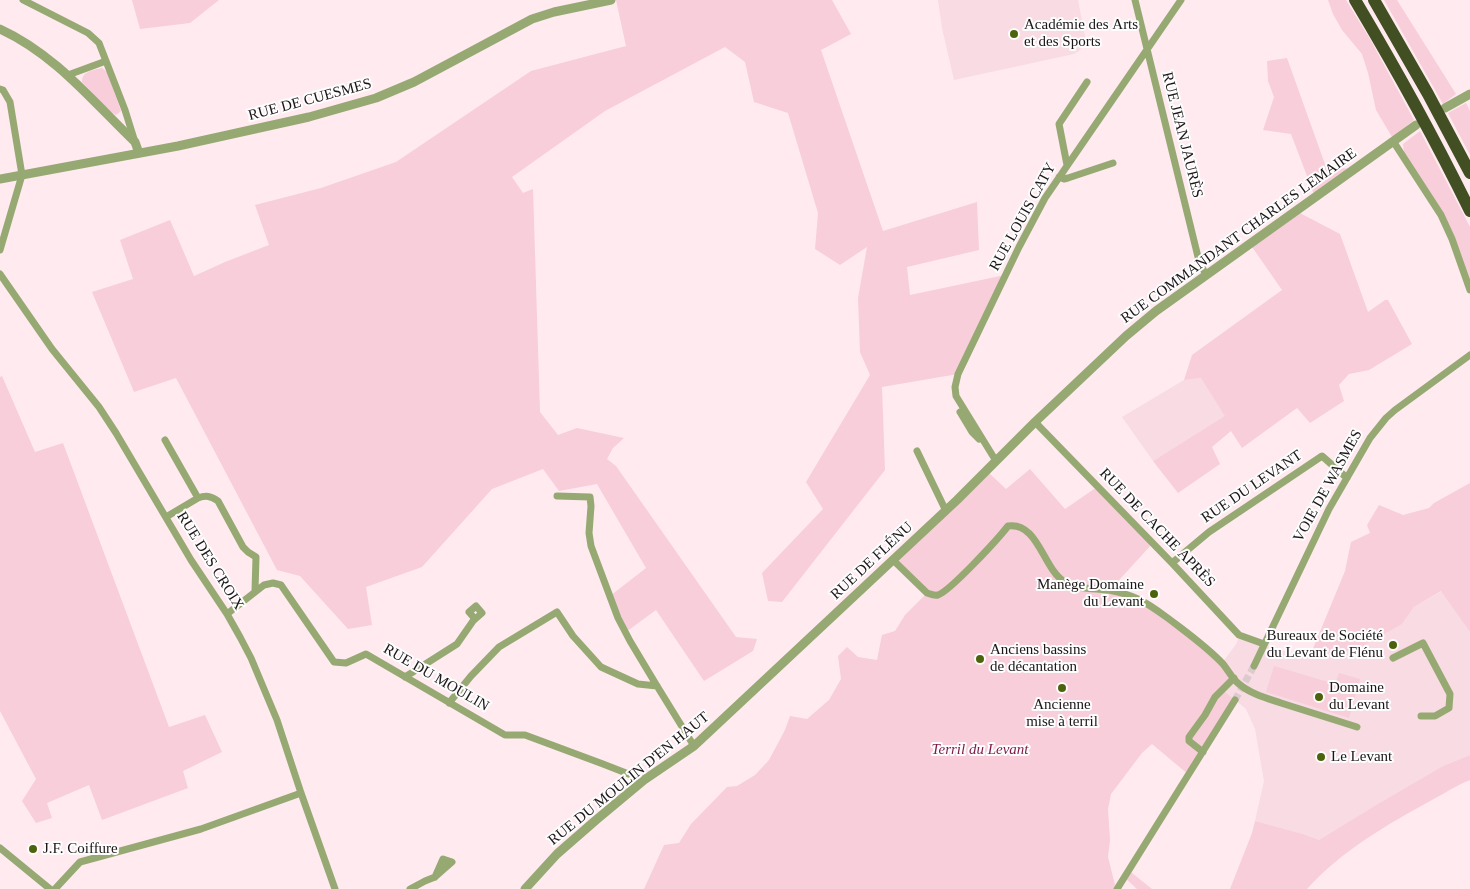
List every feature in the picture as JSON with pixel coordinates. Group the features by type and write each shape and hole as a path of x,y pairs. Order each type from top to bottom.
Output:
{"highway":[{"path":"1355,0 1419,112 1470,211"},
{"path":"1374,0 1428,94 1470,173"}],"street":[{"path":"23,0 88,32 99,43 125,110 139,153"},
{"name":"RUE DE CUESMES","path":"0,179 178,146 308,117 376,98 414,82 532,19 554,12 611,0"},
{"name":"RUE JEAN JAURÈS","path":"1134,0 1199,261 1206,275"},
{"name":"RUE LOUIS CATY","path":"996,461 956,396 955,387 958,374 1018,247 1045,198 1181,0"},
{"path":"0,29 49,59 68,75 136,142"},
{"path":"68,75 106,61"},
{"path":"1067,165 1059,124 1087,82"},
{"path":"0,89 3,90 10,102 22,175 0,250"},
{"path":"1445,108 1470,94"},
{"path":"108,116 118,118 124,114 125,110"},
{"name":"RUE COMMANDANT CHARLES LEMAIRE","path":"996,461 1126,336 1156,310 1416,125"},
{"path":"1393,141 1441,215 1452,239 1470,290"},
{"path":"1059,177 1068,178 1113,163"},
{"name":"RUE DES CROIX","path":"1,277 52,349 98,406 191,560 227,614 251,658 277,720 335,889"},
{"name":"VOIE DE WASMES","path":"1254,666 1320,525 1370,438 1386,418 1470,355"},
{"path":"960,412 978,438 984,441"},
{"name":"RUE DE CACHE APRÈS","path":"1035,422 1239,635 1264,644"},
{"path":"166,440 198,498"},
{"path":"917,451 946,511"},
{"name":"RUE DU LEVANT","path":"1172,563 1209,532 1322,456 1347,478"},
{"name":"RUE DE FLÉNU","path":"818,631 946,511 996,461"},
{"path":"166,517 205,495 218,501 243,547 256,558 255,591"},
{"path":"557,496 590,497 589,533 591,546 618,618 656,686 694,746"},
{"path":"893,560 927,593 939,595 997,541 1008,526 1015,525 1023,529 1034,539 1051,567 1063,581 1077,587 1114,591 1139,599 1192,637 1222,662 1238,683 1256,694 1357,727"},
{"name":"RUE DU MOULIN","path":"227,614 264,584 273,583 281,585 334,662 346,663 366,654 505,735 525,735 644,780"},
{"path":"449,703 498,647 557,612 573,636 601,667 638,684 656,686"},
{"path":"405,677 457,644 475,619"},
{"name":"RUE DU MOULIN D'EN HAUT","path":"525,889 557,854 644,780 694,746 818,631"},
{"path":"1393,658 1423,643 1450,694 1449,708 1435,716 1421,716"},
{"path":"1203,752 1191,744 1189,737 1215,698 1234,678"},
{"path":"1117,889 1235,700"},
{"path":"55,889 80,862 201,829 301,793"},
{"path":"0,848 50,889"},
{"path":"410,889 435,878"}],"shaded area":[{"name":"Académie des Arts et des Sports","path":"938,0 1078,0 1086,41 1079,51 1074,54 954,80 942,28"},
{"path":"1201,378 1226,416 1153,461 1122,417 1184,380"},
{"path":"1442,591 1470,632 1470,755 1443,766 1319,840 1255,821 1264,781 1255,729 1246,709 1223,690 1222,663 1237,643 1239,635 1293,654 1308,657 1312,651 1324,653 1402,624 1414,607"}],"green space":[{"path":"132,0 219,0 190,23 140,29"},
{"path":"616,0 832,0 851,34 821,50 883,231 977,202 979,250 907,267 910,295 1005,275 958,374 882,387 885,470 782,602 768,601 762,573 823,509 806,482 870,375 860,352 858,298 867,247 840,265 815,249 818,213 788,113 754,102 745,62 725,47 605,111 512,177 523,193 533,189 540,412 558,435 577,428 624,438 613,448 607,459 616,466 736,637 757,639 753,651 704,681 656,610 626,632 610,596 646,568 597,484 559,491 543,469 492,489 422,567 366,587 372,625 348,629 300,576 277,570 176,378 134,392 92,292 133,279 120,240 170,220 194,276 269,245 255,205 321,188 396,162 531,71 626,46"},
{"path":"1328,0 1346,0 1370,39 1414,120 1392,137 1376,110 1362,54 1342,30"},
{"path":"1384,0 1397,0 1456,94 1443,104"},
{"path":"1287,58 1326,167 1354,169 1315,197 1291,134 1263,130 1274,97 1268,81 1267,61"},
{"path":"102,68 107,72 121,111 116,115 82,82 82,78 86,73"},
{"path":"1466,103 1470,111 1470,155 1448,113"},
{"path":"1420,131 1470,227 1470,290 1452,239 1405,159 1403,144"},
{"path":"1296,211 1340,234 1368,312 1385,300 1388,300 1412,344 1369,370 1349,374 1339,385 1344,401 1310,423 1297,408 1242,448 1231,431 1212,447 1220,464 1178,493 1153,461 1225,416 1201,378 1184,380 1192,355 1282,290 1250,244"},
{"path":"2,376 35,452 63,443 169,727 205,715 222,752 183,771 188,788 102,820 89,785 47,803 52,818 36,823 22,801 36,779 0,711 0,377"},
{"name":"Terril du Levant","path":"1030,469 1065,509 1097,487 1152,544 1110,590 1139,599 1192,637 1234,678 1223,690 1235,700 1189,775 1152,744 1142,753 1111,794 1108,809 1110,840 1108,857 1115,885 1113,889 644,889 664,845 679,843 691,824 727,787 737,786 755,775 769,760 785,730 790,716 807,719 829,700 841,679 838,656 847,647 858,657 877,660 882,635 895,631 905,615 927,593 893,560 988,472 1006,489"},
{"path":"1470,483 1470,632 1441,591 1414,607 1402,624 1355,650 1324,653 1312,651 1345,571 1351,542 1370,533 1367,525 1379,505 1403,515 1429,508 1434,503"},
{"name":"Domaine du Levant","path":"1274,666 1335,684 1339,673 1360,679 1349,718 1266,692"},
{"path":"1470,755 1470,780 1415,809 1366,839 1335,862 1307,889 1230,889 1255,821 1319,840 1443,766"},
{"path":"1127,869 1152,889 1137,889 1123,876"}],"tunnel":[{"path":"1235,700 1254,666"}],"place":[{"name":"Académie des Arts et des Sports","path":"1014,34"},
{"name":"Manège Domaine du Levant","path":"1154,594"},
{"name":"Bureaux de Société du Levant de Flénu","path":"1393,645"},
{"name":"Anciens bassins de décantation","path":"980,659"},
{"name":"Ancienne mise à terril","path":"1062,688"},
{"name":"Domaine du Levant","path":"1319,697"},
{"name":"Le Levant","path":"1321,757"},
{"name":"J.F. Coiffure","path":"33,849"}]}
